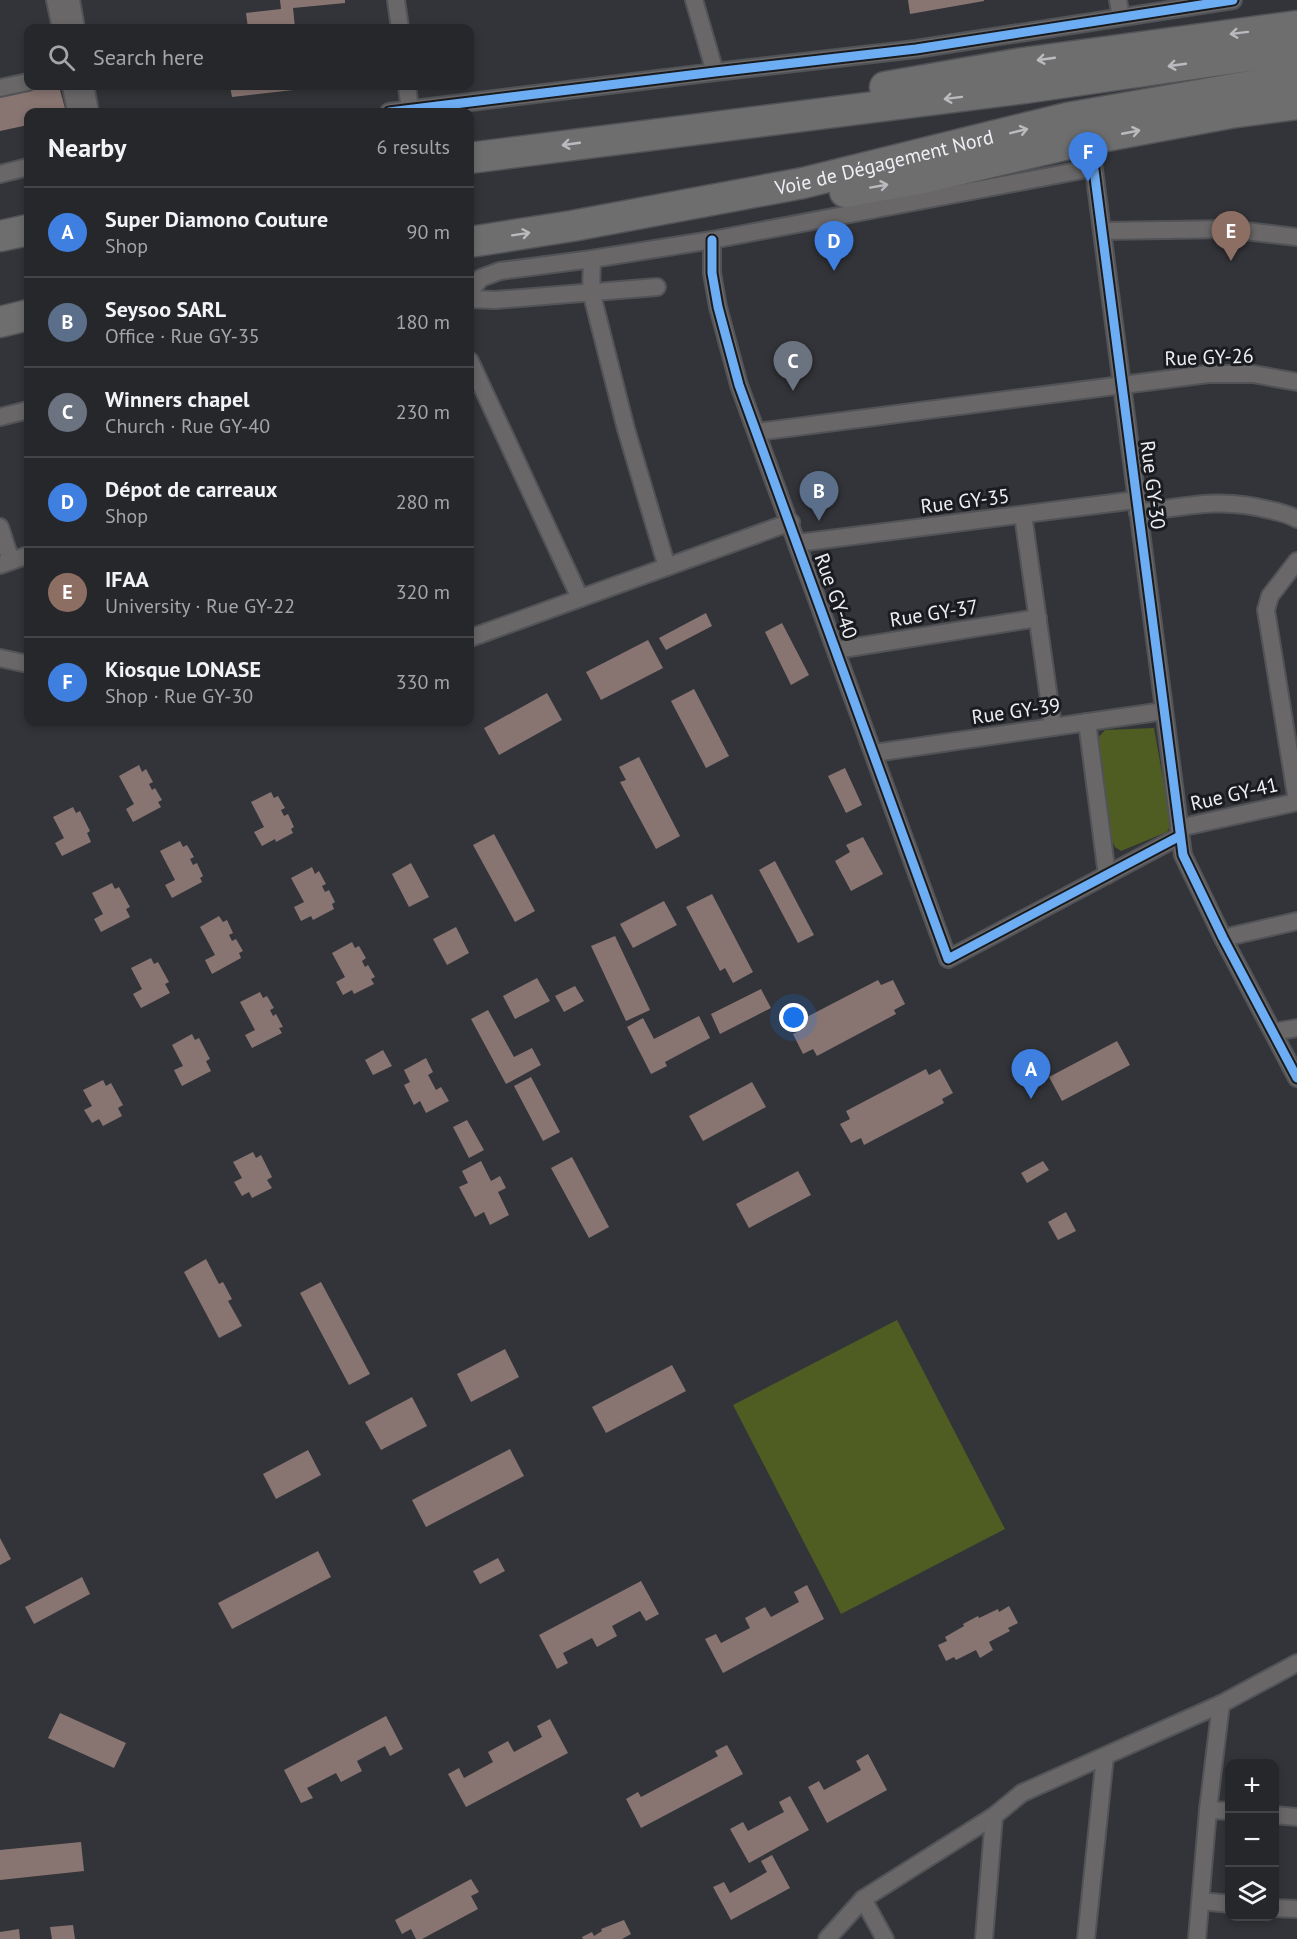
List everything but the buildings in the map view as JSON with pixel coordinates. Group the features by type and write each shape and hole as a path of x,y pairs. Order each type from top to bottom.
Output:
{"highway":[{"path":"629,136 706,118 1023,63 1297,26"},
{"path":"474,157 629,136 927,101 1297,49"},
{"name":"Voie de Dégagement Nord","path":"474,241 572,226 803,183 1106,110 1297,78"},
{"path":"572,226 619,225 757,206 924,178 1091,154 1230,113 1297,104"},
{"path":"0,236 24,231"},
{"path":"0,322 24,316"}],"street":[{"path":"55,0 60,24"},
{"path":"71,0 75,24"},
{"path":"396,0 399,24"},
{"path":"694,0 715,72"},
{"path":"426,108 915,49 1119,8 1233,0"},
{"path":"0,88 24,83"},
{"path":"72,90 75,108"},
{"path":"86,90 89,108"},
{"path":"408,90 410,108"},
{"path":"474,286 481,278 491,273 712,240 1091,154"},
{"name":"Rue GY-30","path":"1091,154 1183,855 1223,938 1297,1078"},
{"path":"0,174 24,168"},
{"path":"1102,231 1228,229 1297,237"},
{"name":"Rue GY-40","path":"712,240 712,273 718,307 740,385 948,959"},
{"path":"592,259 591,291 626,429 667,567"},
{"path":"474,299 495,300 657,287"},
{"path":"474,370 579,598"},
{"name":"Rue GY-26","path":"757,432 1208,374 1253,374 1297,382"},
{"path":"0,417 24,411"},
{"name":"Rue GY-35","path":"798,543 1023,515 1209,502 1247,504 1289,514 1297,519"},
{"path":"1023,515 1053,727"},
{"path":"474,637 790,522"},
{"path":"0,527 6,563 24,556"},
{"path":"1297,561 1270,596 1266,610 1297,801"},
{"name":"Rue GY-37","path":"836,650 1038,618"},
{"path":"0,658 24,663"},
{"name":"Rue GY-39","path":"874,753 1164,711"},
{"path":"1087,722 1107,875"},
{"name":"Rue GY-41","path":"948,959 1107,875 1180,832 1297,801"},
{"path":"1223,938 1297,921"},
{"path":"1273,1032 1297,1028"},
{"path":"826,1939 863,1899 994,1816 1022,1793 1221,1704 1297,1663"},
{"path":"1197,1939 1208,1810 1221,1704"},
{"path":"1086,1939 1105,1756"},
{"path":"1208,1810 1225,1811"},
{"path":"1279,1815 1297,1817"},
{"path":"984,1939 994,1816"},
{"path":"863,1899 885,1939"},
{"path":"1202,1901 1225,1903"},
{"path":"1279,1908 1297,1909"}],"green space":[{"path":"1154,728 1171,824 1167,832 1121,851 1112,841 1097,739 1105,730"},
{"path":"897,1320 1005,1529 841,1614 733,1405"}],"cycle path":[{"path":"422,108 916,49 1233,0"},
{"path":"1090,139 1183,855 1223,938 1297,1078"},
{"path":"712,240 712,273 718,307 739,385 948,959 1180,836"}],"place":[{"name":"Kiosque LONASE","path":"1088,182"},
{"name":"IFAA","path":"1231,261"},
{"name":"Dépot de carreaux","path":"834,271"},
{"name":"Winners chapel","path":"793,391"},
{"name":"Seysoo SARL","path":"819,521"},
{"name":"Super Diamono Couture","path":"1031,1099"}]}
